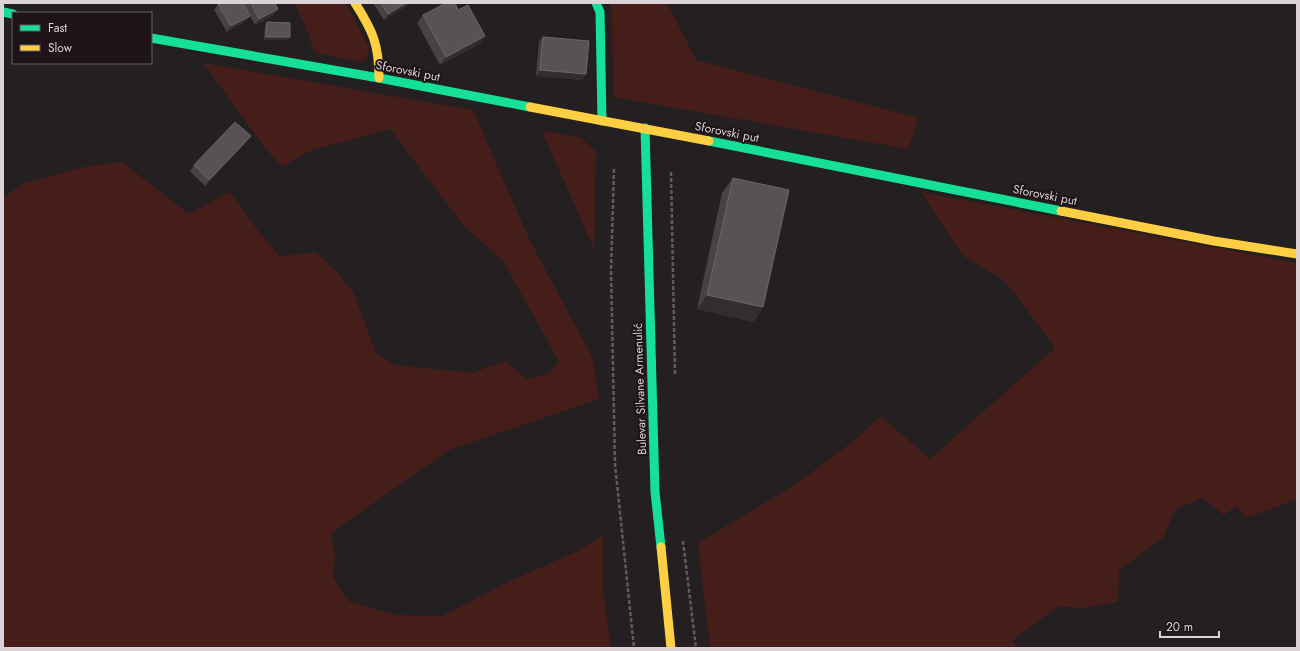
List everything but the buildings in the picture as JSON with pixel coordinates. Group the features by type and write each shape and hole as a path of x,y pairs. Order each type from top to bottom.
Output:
{"street":[{"path":"355,3 370,27 377,42 380,63 379,78"},
{"path":"596,3 600,12 602,121"},
{"name":"Sforovski put","path":"152,38 379,78 645,128 1206,239 1297,254"},
{"name":"Bulevar Silvane Armenulić","path":"645,128 654,492 671,648"}],"path":[{"path":"614,169 610,270 615,464 634,648"},
{"path":"671,172 675,378"},
{"path":"682,534 696,648"}],"shaded area":[{"path":"294,3 346,3 369,48 366,59 362,62 316,53"},
{"path":"609,3 667,3 696,60 919,118 908,149 613,97 612,12"},
{"path":"203,63 473,110 529,239 592,357 599,399 449,450 331,533 335,554 333,577 348,601 395,615 442,616 510,581 578,551 603,535 603,591 611,648 3,648 3,197 25,183 84,167 122,162 189,214 230,192 259,232 279,256 316,252 336,271 353,292 376,353 395,365 472,373 505,361 526,379 549,374 559,362 503,261 464,226 390,129 312,150 282,167 265,148"},
{"path":"542,131 581,138 596,151 594,249"},
{"path":"921,192 1297,263 1297,499 1246,518 1237,506 1224,515 1202,498 1176,509 1163,538 1119,570 1118,602 1081,608 1059,606 1013,640 1018,648 710,648 698,543 796,484 856,439 881,416 930,459 1055,348 1019,299 1002,279 963,256"}],"traffic: fast":[{"path":"596,3 600,12 602,121"},
{"path":"3,12 12,14"},
{"path":"152,38 379,78 530,107"},
{"path":"645,128 655,492 661,547"},
{"path":"709,141 1061,211"}],"traffic: slow":[{"path":"355,3 371,30 374,39 378,56 379,78"},
{"path":"530,107 709,141"},
{"path":"1061,211 1214,241 1297,254"},
{"path":"661,547 671,648"}]}
